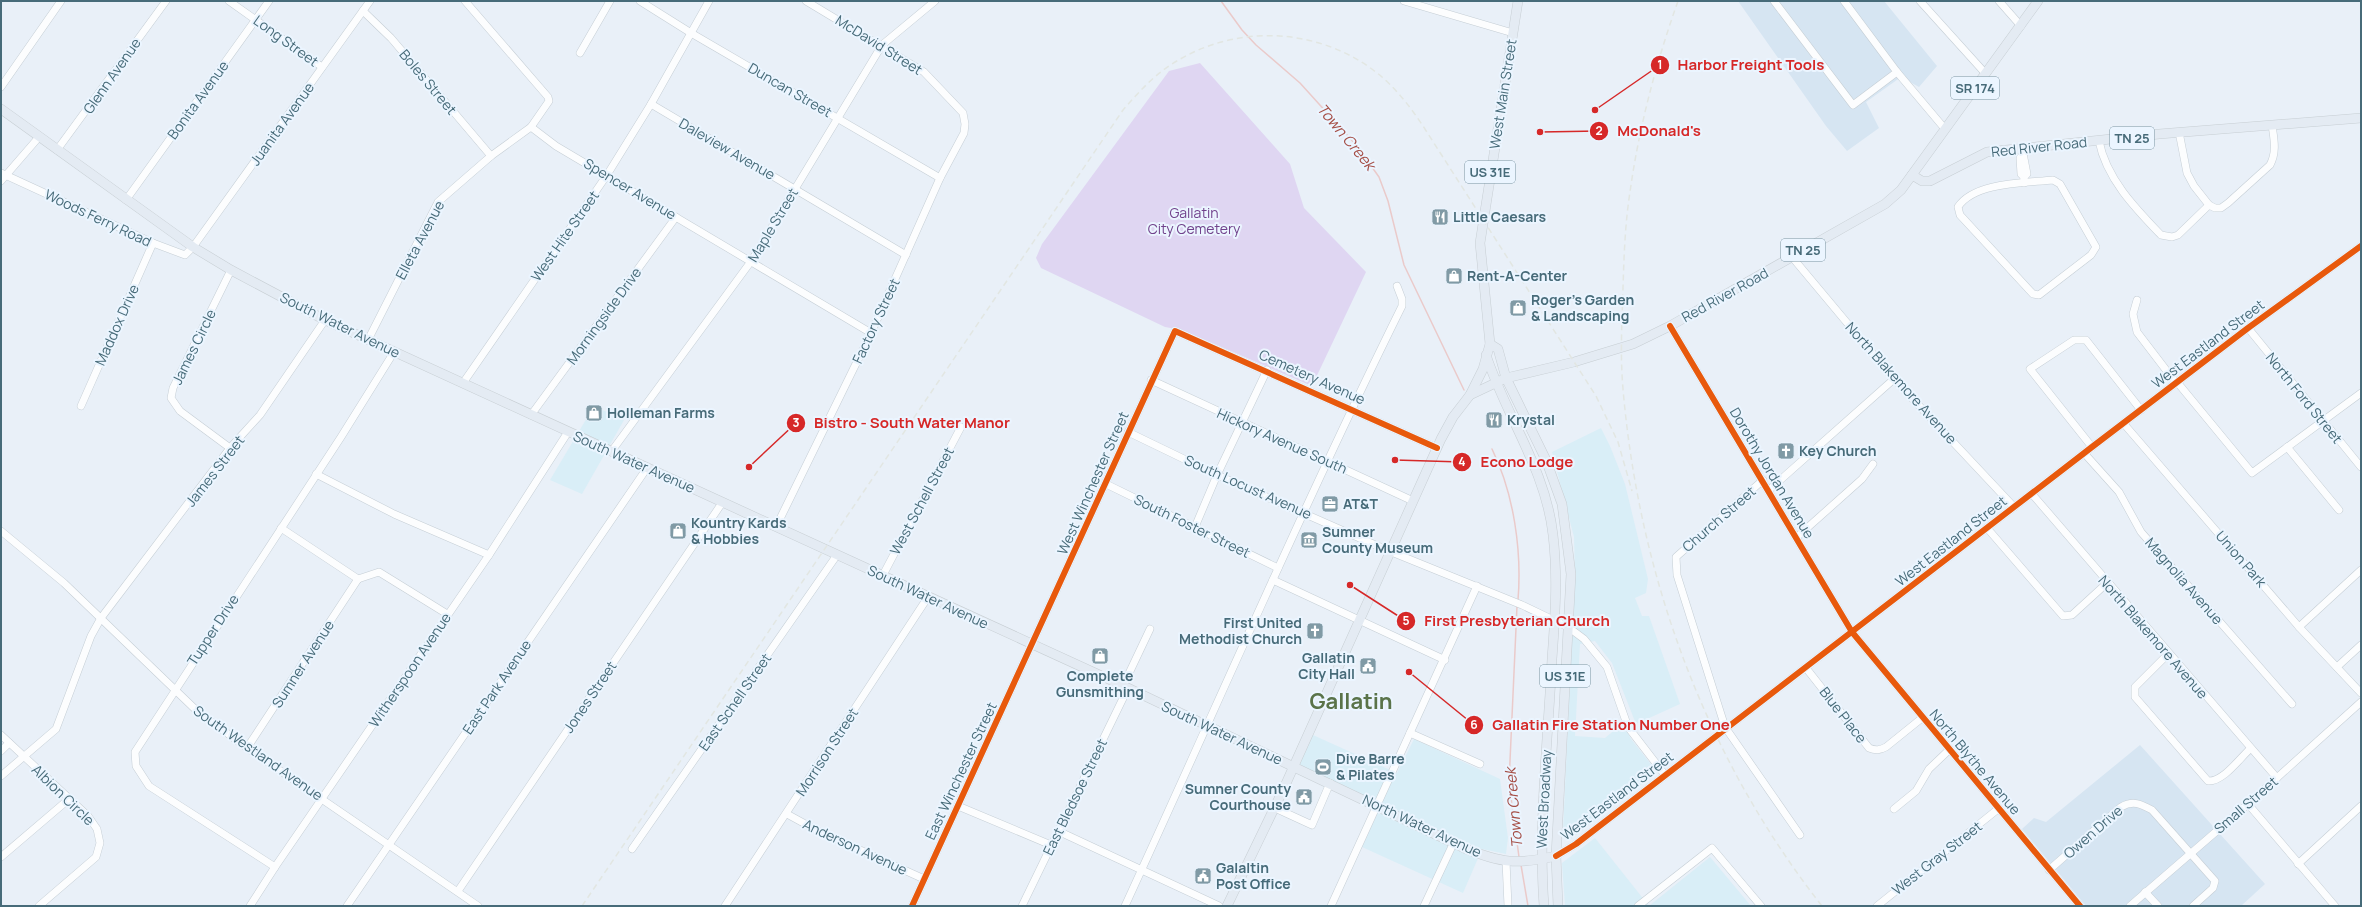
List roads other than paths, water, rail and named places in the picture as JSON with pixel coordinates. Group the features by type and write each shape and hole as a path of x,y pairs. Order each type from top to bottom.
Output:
{"main road":[{"name":"West Main Street","path":"1470,395 1483,369 1490,344 1480,244 1518,1"},
{"name":"SR 174","path":"1912,175 2038,1"},
{"name":"South Water Avenue","path":"1,109 193,247 231,270 325,320 722,503 883,575 1294,766"},
{"name":"Red River Road","path":"1470,395 1506,378 1622,349 1670,326 1885,204 1901,190 1912,175 1922,181 1930,181 1977,155 2023,151 2179,132 2361,118"},
{"name":"West Broadway","path":"1490,344 1498,349 1506,378 1546,460 1560,497 1571,574 1556,856"},
{"name":"US 31E","path":"1486,354 1495,382 1535,467 1546,503 1553,534 1556,589 1554,619"},
{"name":"TN 25","path":"1226,906 1275,808 1389,551 1437,448 1453,417 1470,395"},
{"path":"1546,503 1560,497"},
{"name":"West Broadway","path":"1541,860 1554,619"},
{"name":"North Water Avenue","path":"1294,766 1494,860 1509,862 1529,861 1541,860 1556,856"},
{"name":"US 31E","path":"1556,856 1558,906"},
{"name":"US 31E","path":"1541,860 1544,906"}],"street":[{"path":"1,87 61,1"},
{"name":"Glenn Avenue","path":"58,150 166,1"},
{"name":"Long Street","path":"229,1 322,67"},
{"name":"Bonita Avenue","path":"126,200 269,1"},
{"name":"Juanita Avenue","path":"193,247 370,1"},
{"path":"465,1 548,97 549,101 547,106 531,127"},
{"path":"580,53 610,1"},
{"name":"Duncan Street","path":"640,1 691,33 940,178"},
{"name":"West Hite Street","path":"463,383 607,175 651,104 709,1"},
{"name":"McDavid Street","path":"806,1 882,45 924,72 963,113"},
{"name":"Maple Street","path":"611,452 752,260 882,45 935,1"},
{"path":"1404,1 1513,33"},
{"path":"1774,1 1853,105 1896,72"},
{"path":"1844,1 1896,72 1945,129"},
{"path":"1920,1 1985,73"},
{"path":"1999,1 2020,26"},
{"name":"Boles Street","path":"363,11 391,38 491,156"},
{"name":"Daleview Avenue","path":"651,104 906,255"},
{"name":"Factory Street","path":"776,526 871,333 940,178 964,133 965,124 963,113"},
{"path":"2179,132 2187,173 2209,205 2215,208 2221,208 2270,165 2274,158 2275,148 2272,125"},
{"name":"Elleta Avenue","path":"368,340 438,202 491,156 531,127"},
{"name":"Spencer Avenue","path":"531,127 556,146 752,260 871,333"},
{"path":"3,176 39,137"},
{"path":"2099,141 2103,159 2116,182 2161,234 2172,237 2178,235 2209,205"},
{"path":"2023,151 2020,158 2021,174 2024,180"},
{"name":"Woods Ferry Road","path":"3,176 180,255 185,255 193,247"},
{"path":"2024,180 2057,181 2096,247 2091,255 2039,295 2033,294 1958,211 1960,204 1980,191 1990,187 2024,180"},
{"name":"Morningside Drive","path":"531,415 676,217"},
{"name":"Maddox Drive","path":"81,406 153,243"},
{"name":"West Eastland Street","path":"1556,856 1576,844 1725,728 1806,668 2248,328 2361,246"},
{"name":"North Blakemore Avenue","path":"1792,257 1894,379 2014,507"},
{"name":"James Circle","path":"230,448 180,411 171,398 173,388 231,270"},
{"path":"1125,906 1208,726 1223,687 1351,408 1402,306 1402,299 1397,286"},
{"path":"2137,300 2133,314 2136,332 2176,383 2252,473 2361,394"},
{"name":"James Street","path":"1,776 56,729 61,721 91,636 101,618 230,448 260,416 325,320"},
{"name":"Dorothy Jordan Avenue","path":"1670,326 1769,490 1852,632"},
{"name":"North Ford Street","path":"2248,328 2361,467"},
{"name":"Cemetery Avenue","path":"1175,331 1267,370 1437,448"},
{"name":"West Winchester Street","path":"1033,645 1128,432 1175,331"},
{"path":"2092,447 2030,370 2074,340 2086,340 2141,410"},
{"name":"Tupper Drive","path":"274,867 149,786 136,766 135,752 394,352"},
{"path":"1195,527 1217,475 1267,370"},
{"name":"Church Street","path":"1769,490 1894,379"},
{"name":"Hickory Avenue South","path":"1152,380 1413,501"},
{"name":"Union Park","path":"2124,424 2299,627 2361,693"},
{"name":"West Schell Street","path":"883,575 961,427"},
{"name":"Witherspoon Avenue","path":"250,906 274,867 489,555 568,432"},
{"name":"South Locust Avenue","path":"1128,432 1217,475 1389,551 1522,605 1568,627 1584,639 1607,667 1628,727 1665,775"},
{"path":"2287,448 2339,510"},
{"name":"Magnolia Avenue","path":"2084,453 2119,492 2141,532 2292,704"},
{"path":"1796,537 1862,479 1873,464"},
{"name":"East Park Avenue","path":"347,906 647,468"},
{"path":"316,474 394,514 489,555"},
{"name":"Church Street","path":"1725,728 1677,575 1676,557 1763,480"},
{"name":"South Foster Street","path":"1106,484 1278,568"},
{"name":"North Blakemore Avenue","path":"2032,494 2168,654 2277,778"},
{"name":"Jones Street","path":"458,891 722,503"},
{"path":"281,528 358,579 379,572 448,614"},
{"path":"1987,528 2063,616 2072,615 2107,583"},
{"name":"South Westland Avenue","path":"1,532 49,568 196,710 247,748 478,906"},
{"name":"East Schell Street","path":"632,849 837,555"},
{"path":"2299,627 2361,570"},
{"name":"Sumner Avenue","path":"247,748 358,579"},
{"path":"1273,580 1445,660"},
{"path":"1331,906 1445,660 1477,586"},
{"name":"Morrison Street","path":"725,906 787,814 928,597"},
{"name":"East Bledsoe Street","path":"1022,906 1126,687 1150,628"},
{"name":"North Blythe Avenue","path":"1852,632 1922,718 2080,906"},
{"name":"East Winchester Street","path":"912,906 1033,645"},
{"path":"2338,667 2361,645"},
{"path":"2168,654 2135,686 2135,697 2208,781 2214,781 2220,777 2250,749"},
{"name":"Blue Place","path":"1806,668 1869,748 1873,750 1880,750 1886,747 1922,718"},
{"name":"Small Street","path":"2130,906 2248,804 2361,702"},
{"path":"1725,728 1800,835"},
{"path":"1410,733 1480,764"},
{"name":"Albion Circle","path":"1,735 69,799 97,829 100,843 96,856 40,906"},
{"path":"1,751 9,743"},
{"path":"1894,809 1916,791 1929,768 1949,750"},
{"path":"1275,808 1312,825 1330,783"},
{"path":"1,857 69,799"},
{"name":"Owen Drive","path":"2049,870 2128,802 2139,804 2152,810 2191,853"},
{"path":"2248,804 2335,906"},
{"path":"958,806 1051,845"},
{"path":"2298,864 2361,806"},
{"name":"West Gray Street","path":"1877,906 1998,809"},
{"name":"Anderson Avenue","path":"787,814 818,831 924,879"},
{"path":"1058,831 1219,906"},
{"path":"1424,906 1454,842"},
{"path":"1638,906 1712,848 1761,906"},
{"path":"2191,853 2215,881 2213,888 2193,906"},
{"path":"1508,906 1509,862"},
{"path":"2145,892 2158,906"}],"waterway":[{"name":"Town Creek","path":"1221,1 1242,30 1256,45 1300,83 1357,146 1379,177 1388,201 1404,265 1464,390"},
{"name":"Town Creek","path":"1492,449 1500,466 1506,485 1515,523 1519,562 1518,600"},
{"name":"Town Creek","path":"1517,606 1509,783 1519,857"},
{"name":"Town Creek","path":"1521,865 1528,906"}],"railway":[{"path":"1678,1 1662,48 1643,119 1628,204 1624,264 1622,364 1623,389 1631,459 1644,528 1662,595 1685,662 1712,726 1744,789 1781,849 1822,906"},
{"path":"582,906 1123,110 1158,74 1197,50 1224,41 1251,36 1279,36 1307,40 1333,48 1359,60 1382,77 1393,88 1409,106 1423,126 1596,396 1618,442 1632,491"}],"place":[{"name":"Harbor Freight Tools","path":"1595,110"},
{"name":"McDonald's","path":"1540,132"},
{"name":"Little Caesars","path":"1440,217"},
{"name":"Rent-A-Center","path":"1454,276"},
{"name":"Roger's Garden & Landscaping","path":"1518,308"},
{"name":"Holleman Farms","path":"594,413"},
{"name":"Krystal","path":"1494,420"},
{"name":"Key Church","path":"1786,451"},
{"name":"Econo Lodge","path":"1395,460"},
{"name":"Bistro - South Water Manor","path":"749,467"},
{"name":"AT&T","path":"1330,504"},
{"name":"Kountry Kards & Hobbies","path":"678,531"},
{"name":"Sumner County Museum","path":"1309,540"},
{"name":"First Presbyterian Church","path":"1350,585"},
{"name":"First United Methodist Church","path":"1315,631"},
{"name":"Complete Gunsmithing","path":"1100,656"},
{"name":"Gallatin City Hall","path":"1368,666"},
{"name":"Gallatin Fire Station Number One","path":"1409,672"},
{"name":"Dive Barre & Pilates","path":"1323,767"},
{"name":"Sumner County Courthouse","path":"1304,797"},
{"name":"Galaltin Post Office","path":"1203,876"}],"district":[{"name":"Gallatin","path":"1351,701"}],"park label":[{"name":"Gallatin City Cemetery","path":"1194,222"}]}
